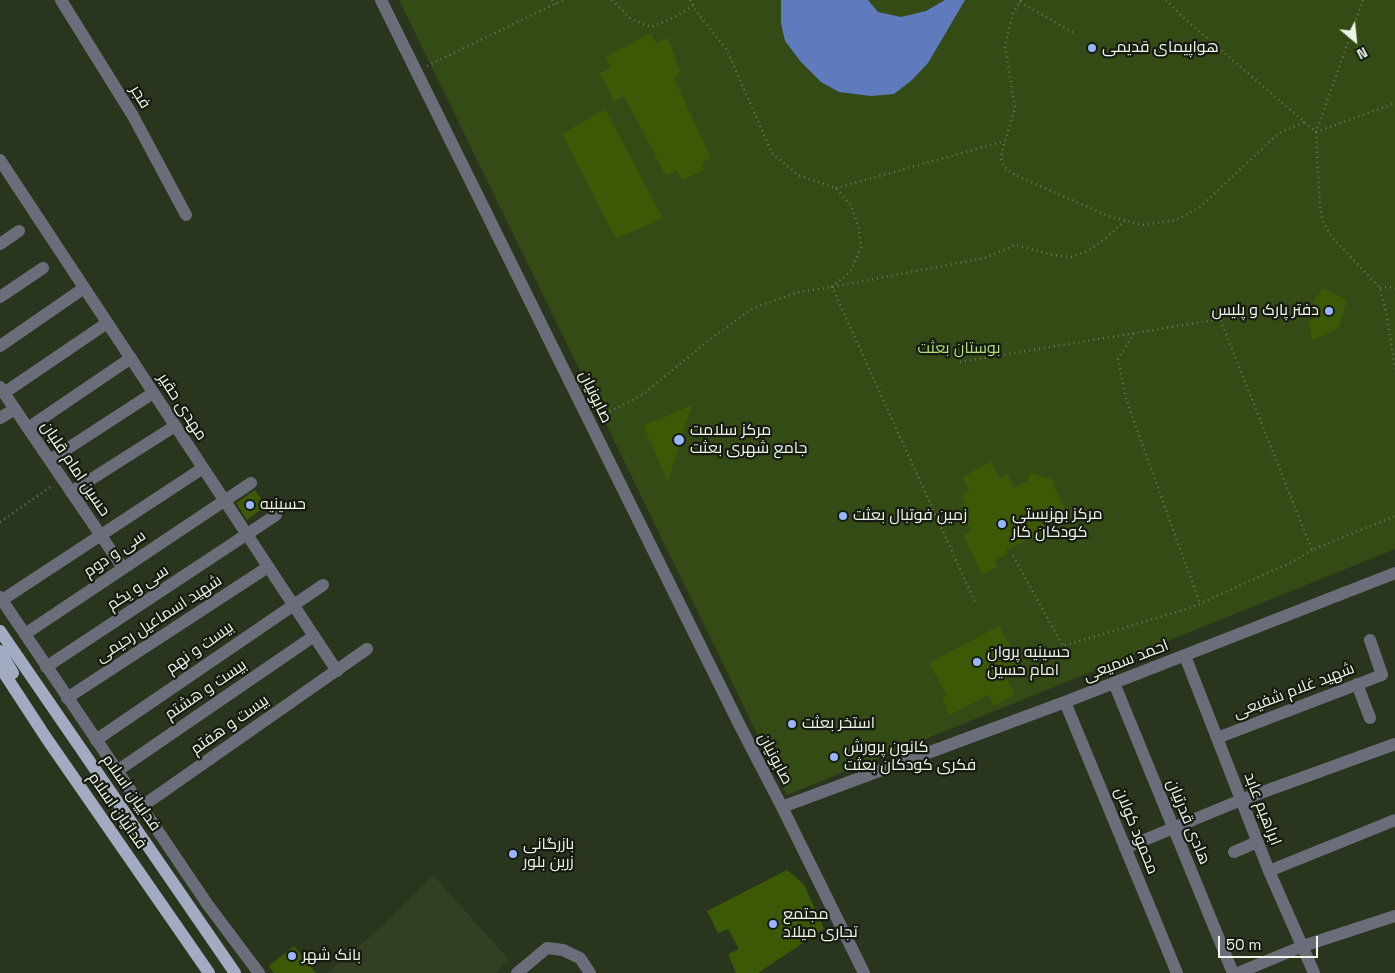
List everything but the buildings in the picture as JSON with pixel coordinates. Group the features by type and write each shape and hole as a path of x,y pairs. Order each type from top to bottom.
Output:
{"main road":[{"name":"فداییان اسلام","path":"0,631 235,973"},
{"path":"0,650 40,718 47,740"},
{"name":"فدائیان اسلام","path":"0,667 47,740 208,973"}],"street":[{"name":"فجر","path":"61,0 133,116 186,214"},
{"name":"صابونیان","path":"381,0 864,973"},
{"name":"مهدی حقیر","path":"0,160 336,671"},
{"path":"0,244 19,231"},
{"path":"0,297 43,268"},
{"path":"0,346 84,288"},
{"path":"2,390 107,323"},
{"path":"28,428 131,358"},
{"name":"حسین امام قلیان","path":"2,390 123,568"},
{"path":"50,460 153,393"},
{"path":"0,418 15,409"},
{"path":"71,492 175,426"},
{"path":"203,468 1,599 141,807 208,904 259,973"},
{"name":"سی و دوم","path":"25,634 251,484"},
{"name":"سی و یکم","path":"46,667 276,515"},
{"name":"شهید اسماعیل رحیمی","path":"67,698 268,567"},
{"name":"احمد سمیعی","path":"782,807 1066,702 1395,573"},
{"name":"بیست و نهم","path":"96,740 323,584"},
{"name":"بیست و هشتم","path":"117,771 314,636"},
{"name":"شهید غلام شفیعی","path":"1217,738 1382,674 1370,640"},
{"name":"بیست و هفتم","path":"141,807 367,649"},
{"name":"ابراهیم عابد","path":"1185,656 1268,871 1314,973"},
{"name":"هادی قدرتیان","path":"1114,683 1233,973"},
{"path":"1357,684 1370,718"},
{"name":"محمود کولان","path":"1066,702 1177,973"},
{"path":"1125,848 1241,800 1395,744"},
{"path":"1268,871 1395,820"},
{"path":"1234,852 1257,842"},
{"path":"1238,973 1302,946 1395,916"},
{"path":"517,973 547,948 564,950 580,958 590,973"}],"path":[{"path":"552,0 556,4"},
{"path":"416,71 564,0"},
{"path":"612,0 631,20 651,27 675,17 693,6"},
{"path":"690,0 726,50 772,152 798,175 836,188 851,206 859,228 861,248 850,272 832,287"},
{"path":"1166,0 1185,19 1316,132"},
{"path":"1363,0 1316,132 1320,208 1323,222 1331,236 1380,288 1387,316 1395,369"},
{"path":"1074,33 1021,1 1013,13 1005,46 1016,108 1001,158 1003,166 1016,175 1111,217 1143,225 1176,220 1200,207 1279,133 1305,122"},
{"path":"1316,132 1395,103"},
{"path":"836,188 1005,141"},
{"path":"589,422 642,395 713,337 753,308 799,292 985,258 1016,245 1054,255 1071,257 1088,251 1125,221"},
{"path":"832,287 975,602"},
{"path":"1380,288 1395,289"},
{"path":"960,362 1220,319 1312,550"},
{"path":"1134,333 1118,359 1126,399 1200,604"},
{"path":"0,522 62,479"},
{"path":"1012,556 1063,646 1190,608 1292,562 1312,550 1395,516"}],"shaded area":[{"path":"433,875 509,960 495,973 327,973 378,930"}],"green space":[{"name":"بوستان بعثت","path":"399,0 1395,0 1395,549 787,795"}],"water":[{"path":"781,0 868,0 878,12 901,17 926,11 945,0 965,0 928,63 912,80 894,94 871,96 839,92 821,82 801,62 785,41 781,23"}],"place":[{"name":"هواپیمای قدیمی","path":"1092,48"},
{"name":"دفتر پارک و پلیس","path":"1329,311"},
{"name":"مرکز سلامت جامع شهری بعثت","path":"679,440"},
{"name":"حسینیه","path":"250,505"},
{"name":"زمین فوتبال بعثت","path":"843,516"},
{"name":"مرکز بهزیستی کودکان کار","path":"1002,524"},
{"name":"حسینیه پروان امام حسین","path":"977,662"},
{"name":"استخر بعثت","path":"792,724"},
{"name":"کانون پرورش فکری کودکان بعثت","path":"834,757"},
{"name":"بازرگانی زرین بلور","path":"513,854"},
{"name":"مجتمع تجاری میلاد","path":"773,924"},
{"name":"بانک شهر","path":"292,956"}]}
